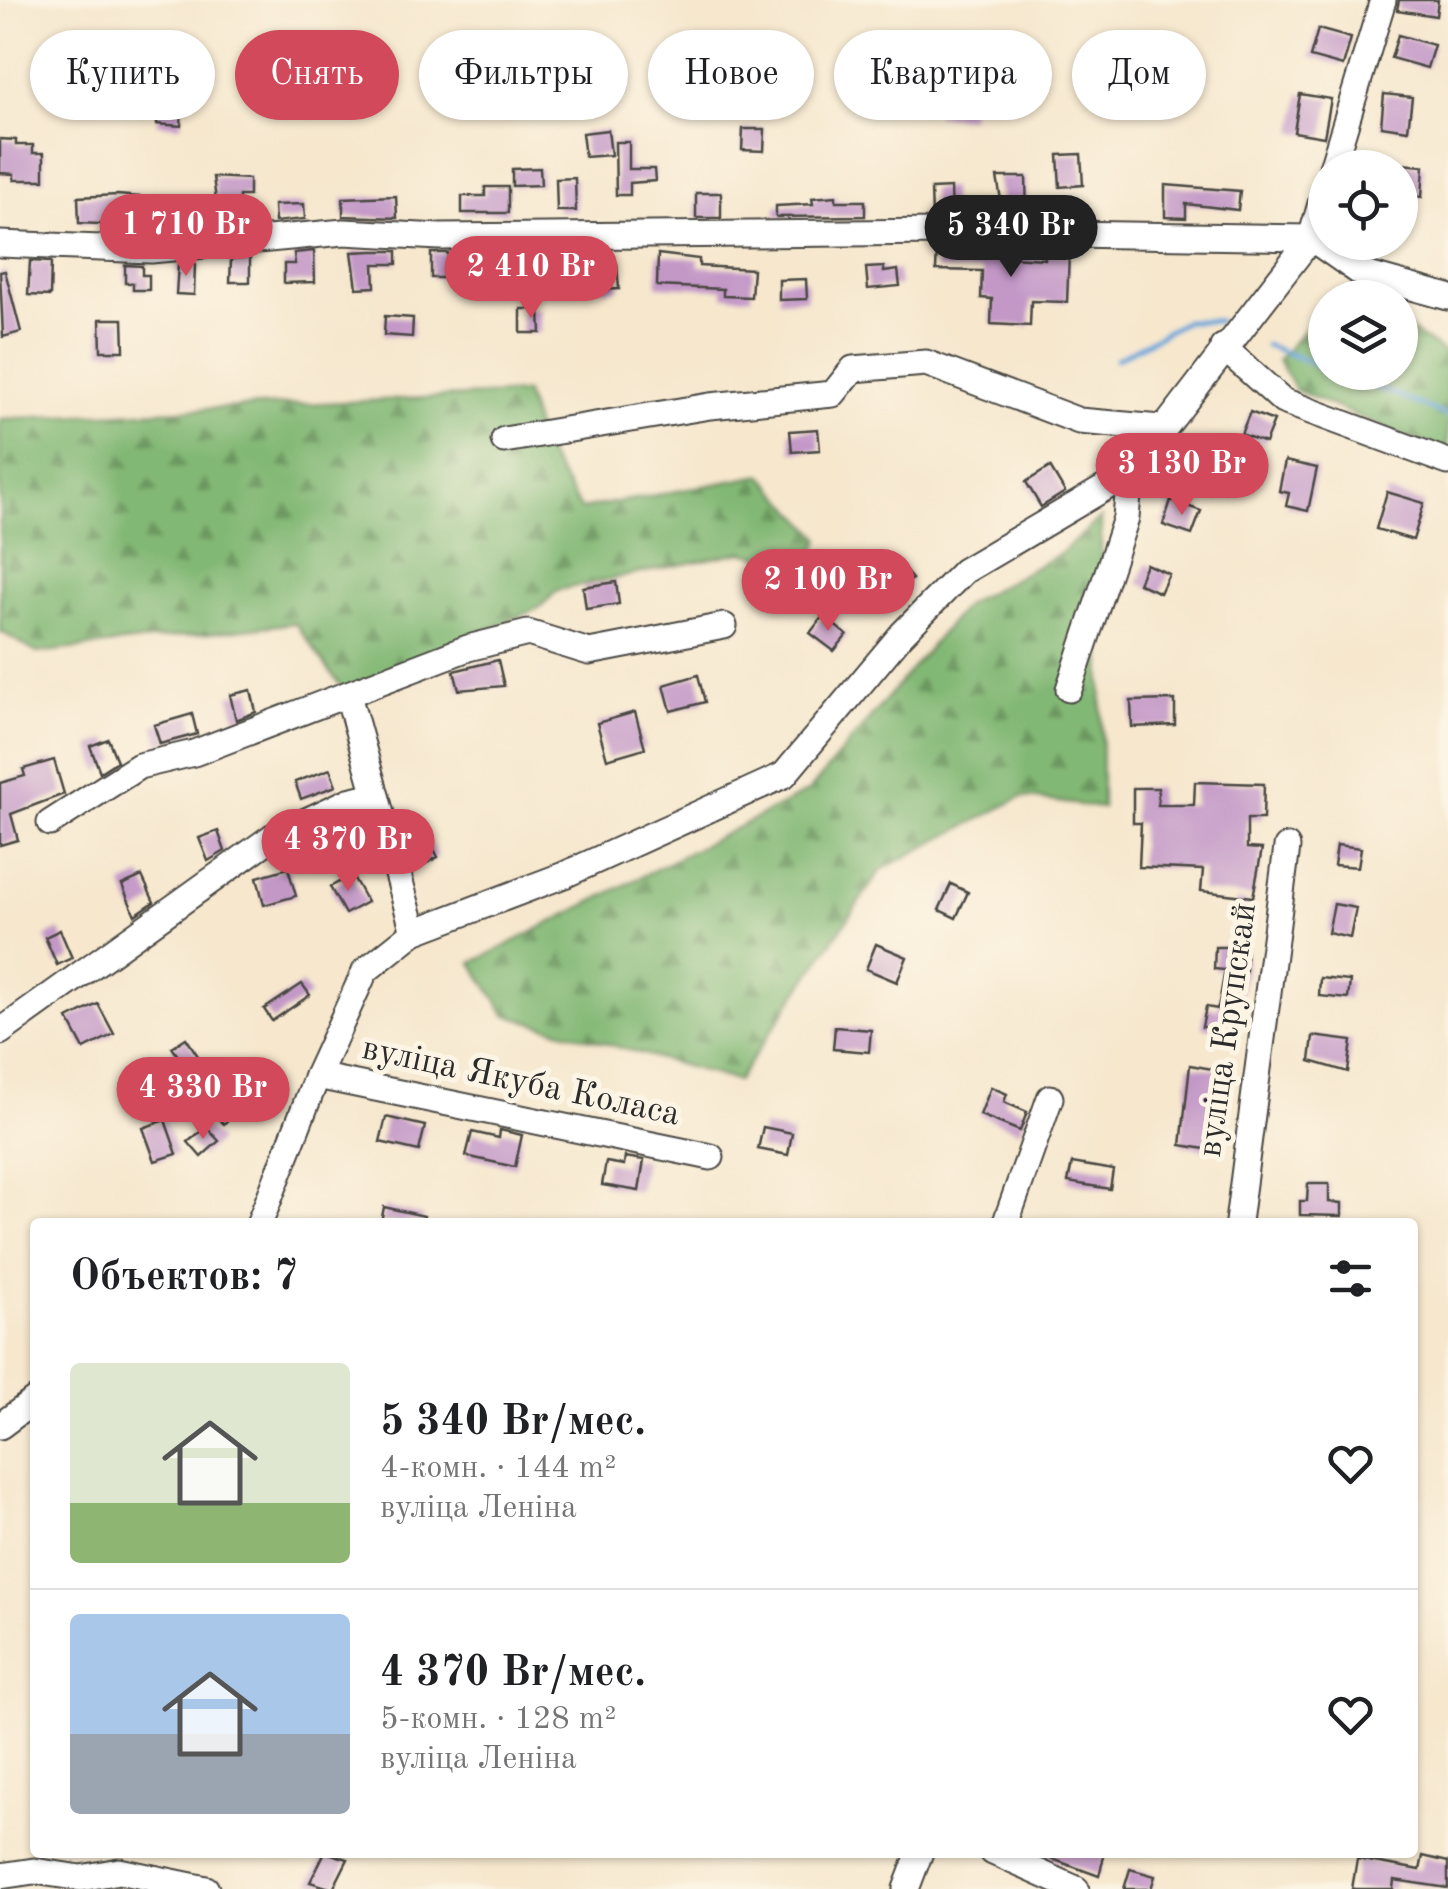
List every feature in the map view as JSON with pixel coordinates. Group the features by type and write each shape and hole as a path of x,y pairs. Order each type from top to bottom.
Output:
{"street":[{"path":"1337,150 1383,0"},
{"path":"0,244 150,250 344,232 440,237 941,232 1308,238"},
{"name":"вуліца Якуба Коласа","path":"262,1218 317,1076 365,971 414,932 564,876 784,775 902,634 964,572 1130,473 1308,241"},
{"path":"1342,260 1361,273 1448,296"},
{"path":"1224,347 1283,401 1448,462"},
{"path":"504,440 710,406 833,394 853,369 926,363 1079,421 1162,428"},
{"path":"1069,689 1126,518 1130,473"},
{"path":"50,822 139,766 194,754 468,648 528,633 589,652 724,626"},
{"path":"348,695 414,932"},
{"path":"0,1032 272,836 348,801 375,795"},
{"name":"вуліца Крупскай","path":"1239,1218 1287,846"},
{"name":"вуліца Якуба Коласа","path":"317,1076 710,1157"},
{"path":"1007,1218 1050,1098"},
{"path":"0,1426 30,1404"},
{"path":"906,1889 918,1858"},
{"path":"1006,1858 1076,1889"},
{"path":"0,1876 34,1871 80,1878 119,1871 206,1889"}],"green space":[{"path":"1308,326 1308,390 1418,390 1418,335 1448,355 1448,449 1414,440 1295,390 1278,360"},
{"path":"525,393 542,447 581,509 762,475 821,539 806,568 742,552 558,590 539,608 344,691 295,623 37,653 0,631 0,419"},
{"path":"1101,518 1102,808 1022,797 881,870 737,1081 506,1015 472,963 809,791 966,604 1060,554"}],"building":[{"path":"1399,0 1438,0 1436,16 1397,10"},
{"path":"1318,29 1351,38 1343,66 1310,57"},
{"path":"1398,35 1434,45 1427,68 1391,58"},
{"path":"1300,94 1331,99 1324,137 1294,132"},
{"path":"1384,94 1412,97 1408,130 1381,126"},
{"path":"157,120 181,120 181,126 157,124"},
{"path":"743,129 765,129 764,151 742,150"},
{"path":"608,130 611,155 585,157 582,133"},
{"path":"0,139 16,140 16,145 33,145 33,153 44,153 44,180 14,180 14,174 0,173"},
{"path":"615,142 629,142 629,169 654,169 655,181 630,183 630,195 616,195"},
{"path":"1081,154 1083,185 1060,187 1058,155"},
{"path":"1418,166 1424,166 1422,197 1418,197"},
{"path":"540,168 541,185 512,186 512,169"},
{"path":"213,177 249,179 249,196 239,196 238,216 218,215"},
{"path":"997,177 1026,177 1027,217 1004,217"},
{"path":"575,178 576,211 557,211 556,179"},
{"path":"1165,185 1240,191 1238,210 1186,204 1186,218 1165,217"},
{"path":"485,187 508,187 508,213 462,213 462,196 485,196"},
{"path":"951,188 952,216 932,216 931,189"},
{"path":"696,193 721,193 721,218 696,218"},
{"path":"396,196 397,218 343,216 343,198"},
{"path":"836,196 836,201 865,201 865,216 776,217 776,206 813,204 812,198"},
{"path":"78,197 161,199 161,227 79,223"},
{"path":"304,204 305,219 275,222 274,205"},
{"path":"937,248 1009,249 1009,257 1045,259 1045,253 1069,254 1067,302 1031,301 1030,326 991,324 992,299 981,298 982,271 936,270"},
{"path":"314,251 315,282 284,283 284,264 295,264 294,253"},
{"path":"397,251 397,264 374,264 375,287 357,288 352,252"},
{"path":"431,253 448,253 448,278 431,278"},
{"path":"492,253 508,253 508,272 491,271"},
{"path":"658,254 699,259 699,266 753,269 751,297 723,296 723,289 657,286"},
{"path":"250,257 250,282 230,282 231,259"},
{"path":"30,261 51,262 50,296 28,295"},
{"path":"178,264 195,264 194,295 176,294"},
{"path":"617,264 619,289 603,290 602,265"},
{"path":"125,265 142,266 142,275 149,275 149,290 133,290 133,283 125,283"},
{"path":"884,267 884,272 898,270 900,286 868,289 866,268"},
{"path":"5,271 21,332 3,337 0,272"},
{"path":"806,279 807,299 779,300 779,280"},
{"path":"521,309 540,309 541,333 521,333"},
{"path":"385,316 413,318 412,337 384,335"},
{"path":"100,319 123,319 124,351 101,351"},
{"path":"1250,412 1274,421 1265,443 1241,434"},
{"path":"818,429 820,450 792,452 790,431"},
{"path":"1192,447 1225,466 1210,493 1176,474"},
{"path":"1285,461 1317,468 1308,511 1286,506 1289,493 1279,491"},
{"path":"1050,467 1065,492 1041,507 1026,482"},
{"path":"1387,492 1424,503 1413,540 1376,529"},
{"path":"1171,500 1201,511 1192,535 1163,525"},
{"path":"895,559 912,579 896,592 879,572"},
{"path":"1146,564 1169,574 1160,593 1138,583"},
{"path":"616,582 619,604 586,609 583,587"},
{"path":"823,616 847,635 834,651 810,633"},
{"path":"498,660 504,686 459,690 454,671"},
{"path":"698,675 705,702 671,711 664,685"},
{"path":"251,690 256,712 236,720 230,695"},
{"path":"1175,700 1175,725 1132,727 1131,701"},
{"path":"635,712 645,748 607,759 597,723"},
{"path":"192,714 197,734 160,744 154,725"},
{"path":"108,739 117,761 100,772 90,746"},
{"path":"54,760 64,794 11,814 18,840 0,845 0,783 25,776 23,769"},
{"path":"330,769 336,786 301,799 295,782"},
{"path":"1195,782 1264,784 1263,819 1247,819 1247,848 1262,849 1253,897 1201,891 1203,870 1139,867 1141,823 1133,823 1133,788 1158,788 1158,805 1194,805"},
{"path":"218,831 225,851 208,861 199,838"},
{"path":"426,834 438,857 423,865 411,842"},
{"path":"1337,845 1361,848 1358,867 1334,865"},
{"path":"288,868 296,896 264,905 257,877"},
{"path":"352,875 367,902 345,914 330,887"},
{"path":"142,876 154,902 135,915 122,885"},
{"path":"951,884 968,892 956,918 939,910"},
{"path":"1236,901 1247,902 1246,970 1233,1032 1202,1027 1206,1007 1218,1009 1225,970 1214,969 1215,947 1231,947"},
{"path":"1334,904 1356,908 1350,938 1328,933"},
{"path":"60,930 72,958 57,965 45,937"},
{"path":"876,944 907,957 897,982 866,969"},
{"path":"1320,978 1350,981 1348,999 1319,996"},
{"path":"302,984 310,995 272,1021 264,1009"},
{"path":"98,1004 114,1034 84,1049 68,1019"},
{"path":"835,1027 871,1030 869,1052 833,1049"},
{"path":"1313,1036 1352,1041 1348,1072 1310,1061"},
{"path":"186,1038 204,1065 245,1100 224,1124 194,1097 200,1090 172,1047"},
{"path":"1190,1065 1223,1071 1211,1150 1181,1145"},
{"path":"991,1087 1007,1094 1004,1102 1027,1112 1020,1131 980,1115"},
{"path":"386,1117 425,1126 419,1151 380,1142"},
{"path":"165,1120 177,1154 155,1161 143,1128"},
{"path":"206,1127 219,1141 201,1157 188,1142"},
{"path":"763,1127 792,1133 788,1155 758,1149"},
{"path":"500,1130 522,1135 515,1167 466,1156 472,1132 499,1138"},
{"path":"625,1157 644,1160 639,1191 602,1185 606,1162 624,1165"},
{"path":"1072,1163 1113,1170 1110,1189 1068,1182"},
{"path":"1308,1184 1329,1184 1329,1202 1342,1203 1342,1216 1300,1215 1300,1201 1307,1201"},
{"path":"384,1207 424,1216 424,1218 382,1218"},
{"path":"1423,1856 1448,1862 1448,1888 1394,1880 1393,1889 1352,1889 1357,1859 1420,1870"},
{"path":"322,1858 348,1859 333,1889 310,1882"},
{"path":"1050,1858 1104,1858 1099,1876"},
{"path":"1130,1869 1155,1876 1151,1889 1124,1889"}],"waterway":[{"path":"1116,359 1186,321 1218,321"},
{"path":"1266,345 1308,361"},
{"path":"1382,390 1448,416"}]}
